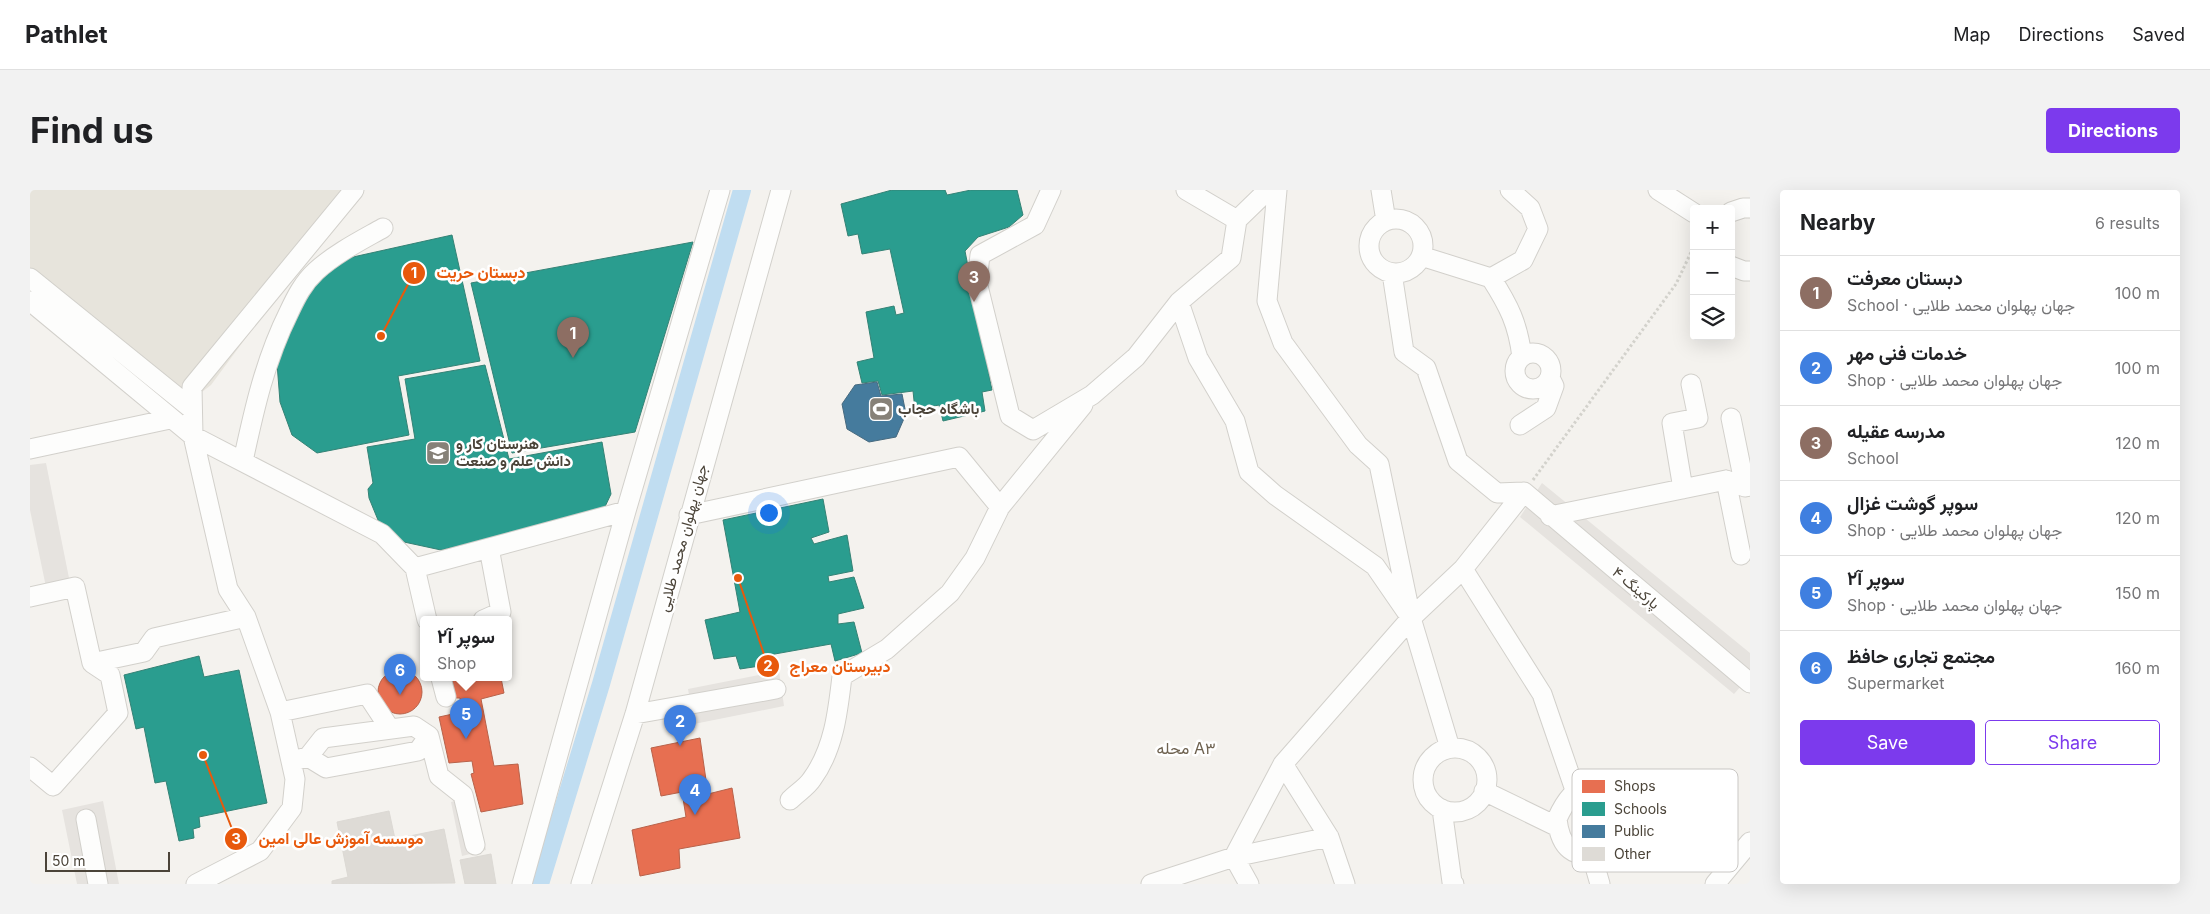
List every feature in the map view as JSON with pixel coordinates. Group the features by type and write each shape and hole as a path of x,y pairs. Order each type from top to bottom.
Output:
{"street":[{"path":"196,884 260,851 292,808 299,759 246,618 228,589 193,436 192,387 354,190"},
{"path":"522,884 626,511 720,190"},
{"name":"جهان پهلوان محمد طلایی","path":"582,884 635,714 780,190"},
{"path":"1050,190 1035,225 980,255 977,282 1010,416 1033,430 1092,395"},
{"path":"1186,190 1237,220"},
{"path":"790,800 812,779 830,745 838,711 842,676 887,649 950,594 975,558 1000,507 1092,395 1136,357 1180,302 1231,258 1237,220 1268,190"},
{"path":"1277,190 1267,301 1283,343 1358,445 1379,464 1411,618 1450,748"},
{"path":"1381,190 1386,221"},
{"path":"1491,278 1523,260 1538,229 1530,208 1510,190"},
{"path":"1659,190 1690,210"},
{"path":"1735,211 1750,208"},
{"path":"1404,220 1417,230 1422,238 1421,256 1417,264 1410,270 1392,273 1376,264 1369,248 1373,232 1386,221 1404,220"},
{"path":"243,461 258,393 275,340 300,289 315,272 338,254 383,228"},
{"path":"1421,256 1491,278 1510,307 1519,334 1522,357"},
{"path":"1735,268 1750,271"},
{"path":"1392,273 1404,352 1426,368 1458,461 1497,493 1524,492"},
{"path":"30,278 192,409"},
{"path":"30,301 170,419 193,436 382,534 415,568 426,616"},
{"path":"1180,302 1198,358 1235,421 1249,472 1274,495 1375,566 1411,618"},
{"path":"1520,425 1546,408 1554,386 1550,378 1550,366 1543,357 1532,353 1522,357 1518,362 1515,373 1517,379 1525,387 1536,389 1547,383 1550,378"},
{"path":"1682,489 1672,423 1698,418 1691,384"},
{"path":"1731,418 1748,487"},
{"path":"30,449 170,419"},
{"path":"689,515 959,458 1000,507"},
{"path":"1726,480 1741,555"},
{"path":"1550,516 1726,480 1748,487"},
{"path":"1234,857 1283,764 1411,618 1463,569 1524,492"},
{"name":"پارکینگ ۴","path":"1524,492 1550,516 1750,683"},
{"path":"415,568 626,511"},
{"path":"489,548 502,612 492,616"},
{"path":"1463,569 1542,694 1572,781"},
{"path":"30,597 75,587 92,663 110,675 118,713 53,786 30,767"},
{"path":"92,663 144,652 154,638 246,618"},
{"path":"442,681 446,697"},
{"path":"635,714 776,690"},
{"path":"280,712 367,694 390,729"},
{"path":"299,759 323,738 414,726 429,736 439,776 463,795 475,845"},
{"path":"299,759 326,768 418,751 429,736"},
{"path":"1450,748 1461,748 1471,752 1485,769 1484,791 1479,801 1470,808 1461,811 1442,809 1428,797 1423,779 1425,768 1431,758 1439,752 1450,748"},
{"path":"1283,764 1329,837 1345,884"},
{"path":"1484,791 1558,827"},
{"path":"1572,794 1557,819 1560,834 1572,850"},
{"path":"1442,809 1452,882 1454,884"},
{"path":"86,818 98,884"},
{"path":"1152,884 1234,857 1329,837"},
{"path":"1738,856 1750,842"},
{"path":"1234,857 1249,884"},
{"path":"1596,872 1600,884"},
{"path":"1715,884 1725,872"}],"path":[{"path":"1524,492 1676,284 1692,250"}],"shaded area":[{"path":"30,190 346,190 282,289 211,385 180,409 30,284"},
{"path":"46,463 70,583 46,587 30,510 30,465"},
{"path":"1542,483 1750,653 1750,676 1734,694 1520,517"},
{"path":"779,671 784,706 694,724 688,689"},
{"path":"474,796 486,850 462,856 451,802"},
{"path":"103,801 119,884 77,884 62,810"}],"building: Shops":[{"path":"400,670 412,674 418,680 422,692 418,704 412,710 400,714 388,710 382,704 378,692 382,680 388,674"},
{"path":"452,681 502,681 504,693 481,699 494,766 518,764 523,804 481,812 471,774 474,773 472,761 449,763 439,717 462,712 460,698 455,698"},
{"path":"700,738 708,794 732,788 740,838 679,849 680,868 640,876 632,830 686,817 682,792 661,796 651,748"}],"building: Schools":[{"path":"892,190 945,190 947,195 971,190 1017,190 1023,215 1009,227 978,237 965,251 992,390 982,392 985,411 943,421 939,405 915,410 913,391 882,395 878,381 862,383 857,362 874,358 866,312 894,306 896,315 904,313 890,249 862,254 858,234 848,236 841,204"},
{"path":"452,235 480,361 398,376 409,435 317,453 292,435 280,402 277,363 296,311 320,279 344,259"},
{"path":"693,242 635,432 512,453 471,283"},
{"name":"هنرستان کار و دانش علم و صنعت","path":"485,365 509,459 602,442 611,494 602,513 441,550 404,542 391,535 378,520 369,498 368,489 373,483 367,447 415,439 405,379"},
{"path":"823,499 829,532 811,538 814,544 847,535 853,571 828,576 829,582 854,577 864,608 838,614 838,624 854,622 862,653 835,661 831,644 758,657 760,666 740,669 736,656 714,659 705,620 740,612 723,520"},
{"path":"199,656 204,677 239,670 267,803 199,817 200,827 193,829 194,838 179,841 166,781 155,783 144,727 136,729 124,675"}],"building: Public":[{"path":"877,382 881,396 902,394 906,414 896,437 869,442 847,429 842,404 855,385"}],"building: Other":[{"path":"389,811 395,839 444,829 455,883 332,884 332,881 348,877 337,822"},
{"path":"491,854 496,884 465,884 460,860"}],"waterway":[{"path":"540,884 601,684 742,190"}],"place":[{"name":"مدرسه عقیله","path":"974,302"},
{"name":"دبستان حریت","path":"381,336"},
{"name":"دبستان معرفت","path":"573,358"},
{"name":"باشگاه حجاب","path":"881,409"},
{"name":"هنرستان کار و دانش علم و صنعت","path":"438,453"},
{"name":"دبیرستان معراج","path":"738,578"},
{"name":"مجتمع تجاری حافظ","path":"400,695"},
{"name":"سوپر آ۲","path":"466,739"},
{"name":"خدمات فنی مهر","path":"680,746"},
{"name":"موسسه آموزش عالی امین","path":"203,755"},
{"name":"سوپر گوشت غزال","path":"695,815"}],"district":[{"name":"محله A۳","path":"1186,748"}]}
